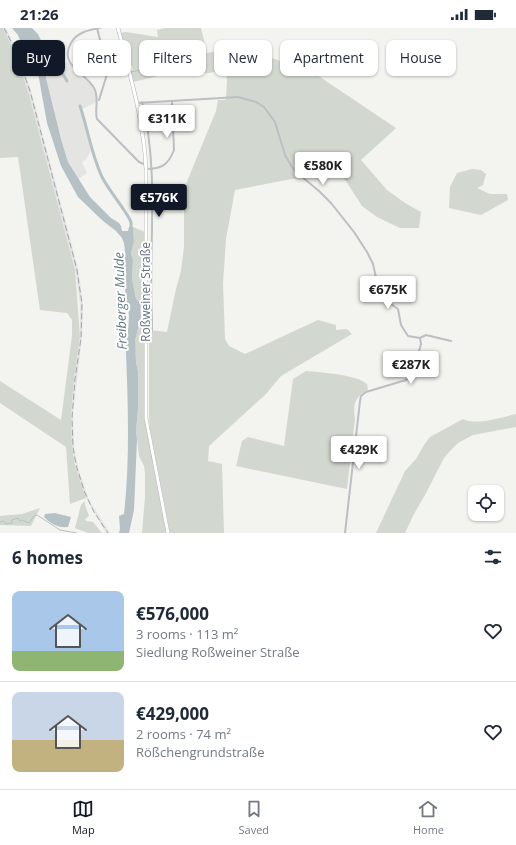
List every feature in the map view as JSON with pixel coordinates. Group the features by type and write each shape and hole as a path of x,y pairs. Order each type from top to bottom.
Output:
{"main road":[{"name":"Roßweiner Straße","path":"118,28 138,103 142,125 146,167 146,418 168,533"}],"street":[{"path":"97,28 108,71 96,111 97,119 139,162 146,167 158,169 166,164 174,150 172,101"},
{"path":"98,103 94,88 74,68 67,55 68,47 78,34 100,28"},
{"path":"138,103 238,97 256,102 264,107 275,122 285,155 292,167 331,203 354,232 367,252 373,264 380,296 398,309 401,325 408,336 420,338 426,335 451,341"},
{"path":"142,102 149,140 152,169 152,332"},
{"path":"146,192 152,192"},
{"path":"146,222 152,222"},
{"path":"146,327 152,319"},
{"path":"345,533 359,406 362,396 366,392 406,380 412,376 421,344 420,338"}],"shaded area":[{"path":"0,28 3,28 12,46 12,76 23,76 28,91 75,270 80,337 74,379 71,417 72,447 75,465 86,498 70,504 66,447 0,403 0,381 61,420 72,336 72,320 67,313 40,310 18,157 0,158"},
{"path":"3,28 6,28 12,41 12,46"},
{"path":"12,28 32,28 38,34 41,40 20,40"},
{"path":"165,28 201,28 204,40 139,40 139,76 158,76 133,82 131,71 133,70 131,64 131,40 122,40 120,33 126,32 158,37 157,30"},
{"path":"206,49 207,53 214,52 214,72 206,73"},
{"path":"272,58 280,61 280,76 318,76 396,128 361,160 387,190 421,212 419,228 400,228 377,217 362,206 342,175 292,179 235,190 226,239 223,284 225,339 229,346 245,354 318,320 336,325 336,330 347,329 352,334 281,376 266,394 209,446 208,461 222,464 224,533 170,533 150,429 149,330 167,332 181,271 184,247 184,198 186,184 216,111 218,100 225,100 226,76 272,76"},
{"path":"69,61 73,66 73,76 80,76 91,85 96,97 97,102 80,110 91,151 82,162 87,173 77,180 68,162 61,139 46,76 65,76 65,64"},
{"path":"23,76 26,76 31,90 78,268 83,304 82,338 73,414 74,447 79,471 89,500 110,533 106,533 86,498 79,479 72,447 71,417 74,379 80,337 80,304 75,270"},
{"path":"39,76 46,76 68,162 90,197 111,218 119,223 122,231 128,231 129,227 133,227 134,242 131,253 133,260 132,279 136,299 140,303 141,316 135,341 138,371 138,409 134,510 129,533 119,533 119,516 124,514 128,453 126,352 129,316 124,281 124,243 116,231 103,221 78,197 61,166 47,123"},
{"path":"472,169 481,170 486,174 483,185 477,188 490,194 507,194 508,200 481,215 449,208 450,187 457,173"},
{"path":"133,227 145,232 145,418 166,533 142,533 145,473 144,466 139,456 136,431 138,409 138,371 135,349 141,309 136,299 132,279 133,260 131,253 134,242"},
{"path":"306,371 347,376 356,378 367,384 368,390 357,399 354,410 355,419 347,489 236,466 242,441 248,437 284,446 293,379"},
{"path":"516,414 516,427 473,435 458,443 450,451 444,458 405,533 376,533 405,471 416,459 430,437 463,419 475,422 497,419"},
{"path":"85,501 89,516 85,519 86,521 93,522 102,533 88,533 75,528 81,505"},
{"path":"40,508 31,526 0,525 0,516 22,514"},
{"path":"55,513 71,517 68,527 55,525 44,517 45,514"}],"waterway":[{"path":"131,72 139,71"},
{"path":"64,76 67,81"},
{"path":"80,106 98,168 105,182 129,218 131,222 131,230"},
{"path":"0,522 3,521 6,524 12,523 12,520 18,518 20,521 22,520 29,523 34,516 37,515 60,530 77,533"}],"railway":[{"path":"4,28 15,49 30,91 77,270 82,304 81,338 75,379 72,418 73,447 76,465 85,493 94,512 108,533"}],"water label":[{"name":"Freiberger Mulde","path":"120,301"}]}
